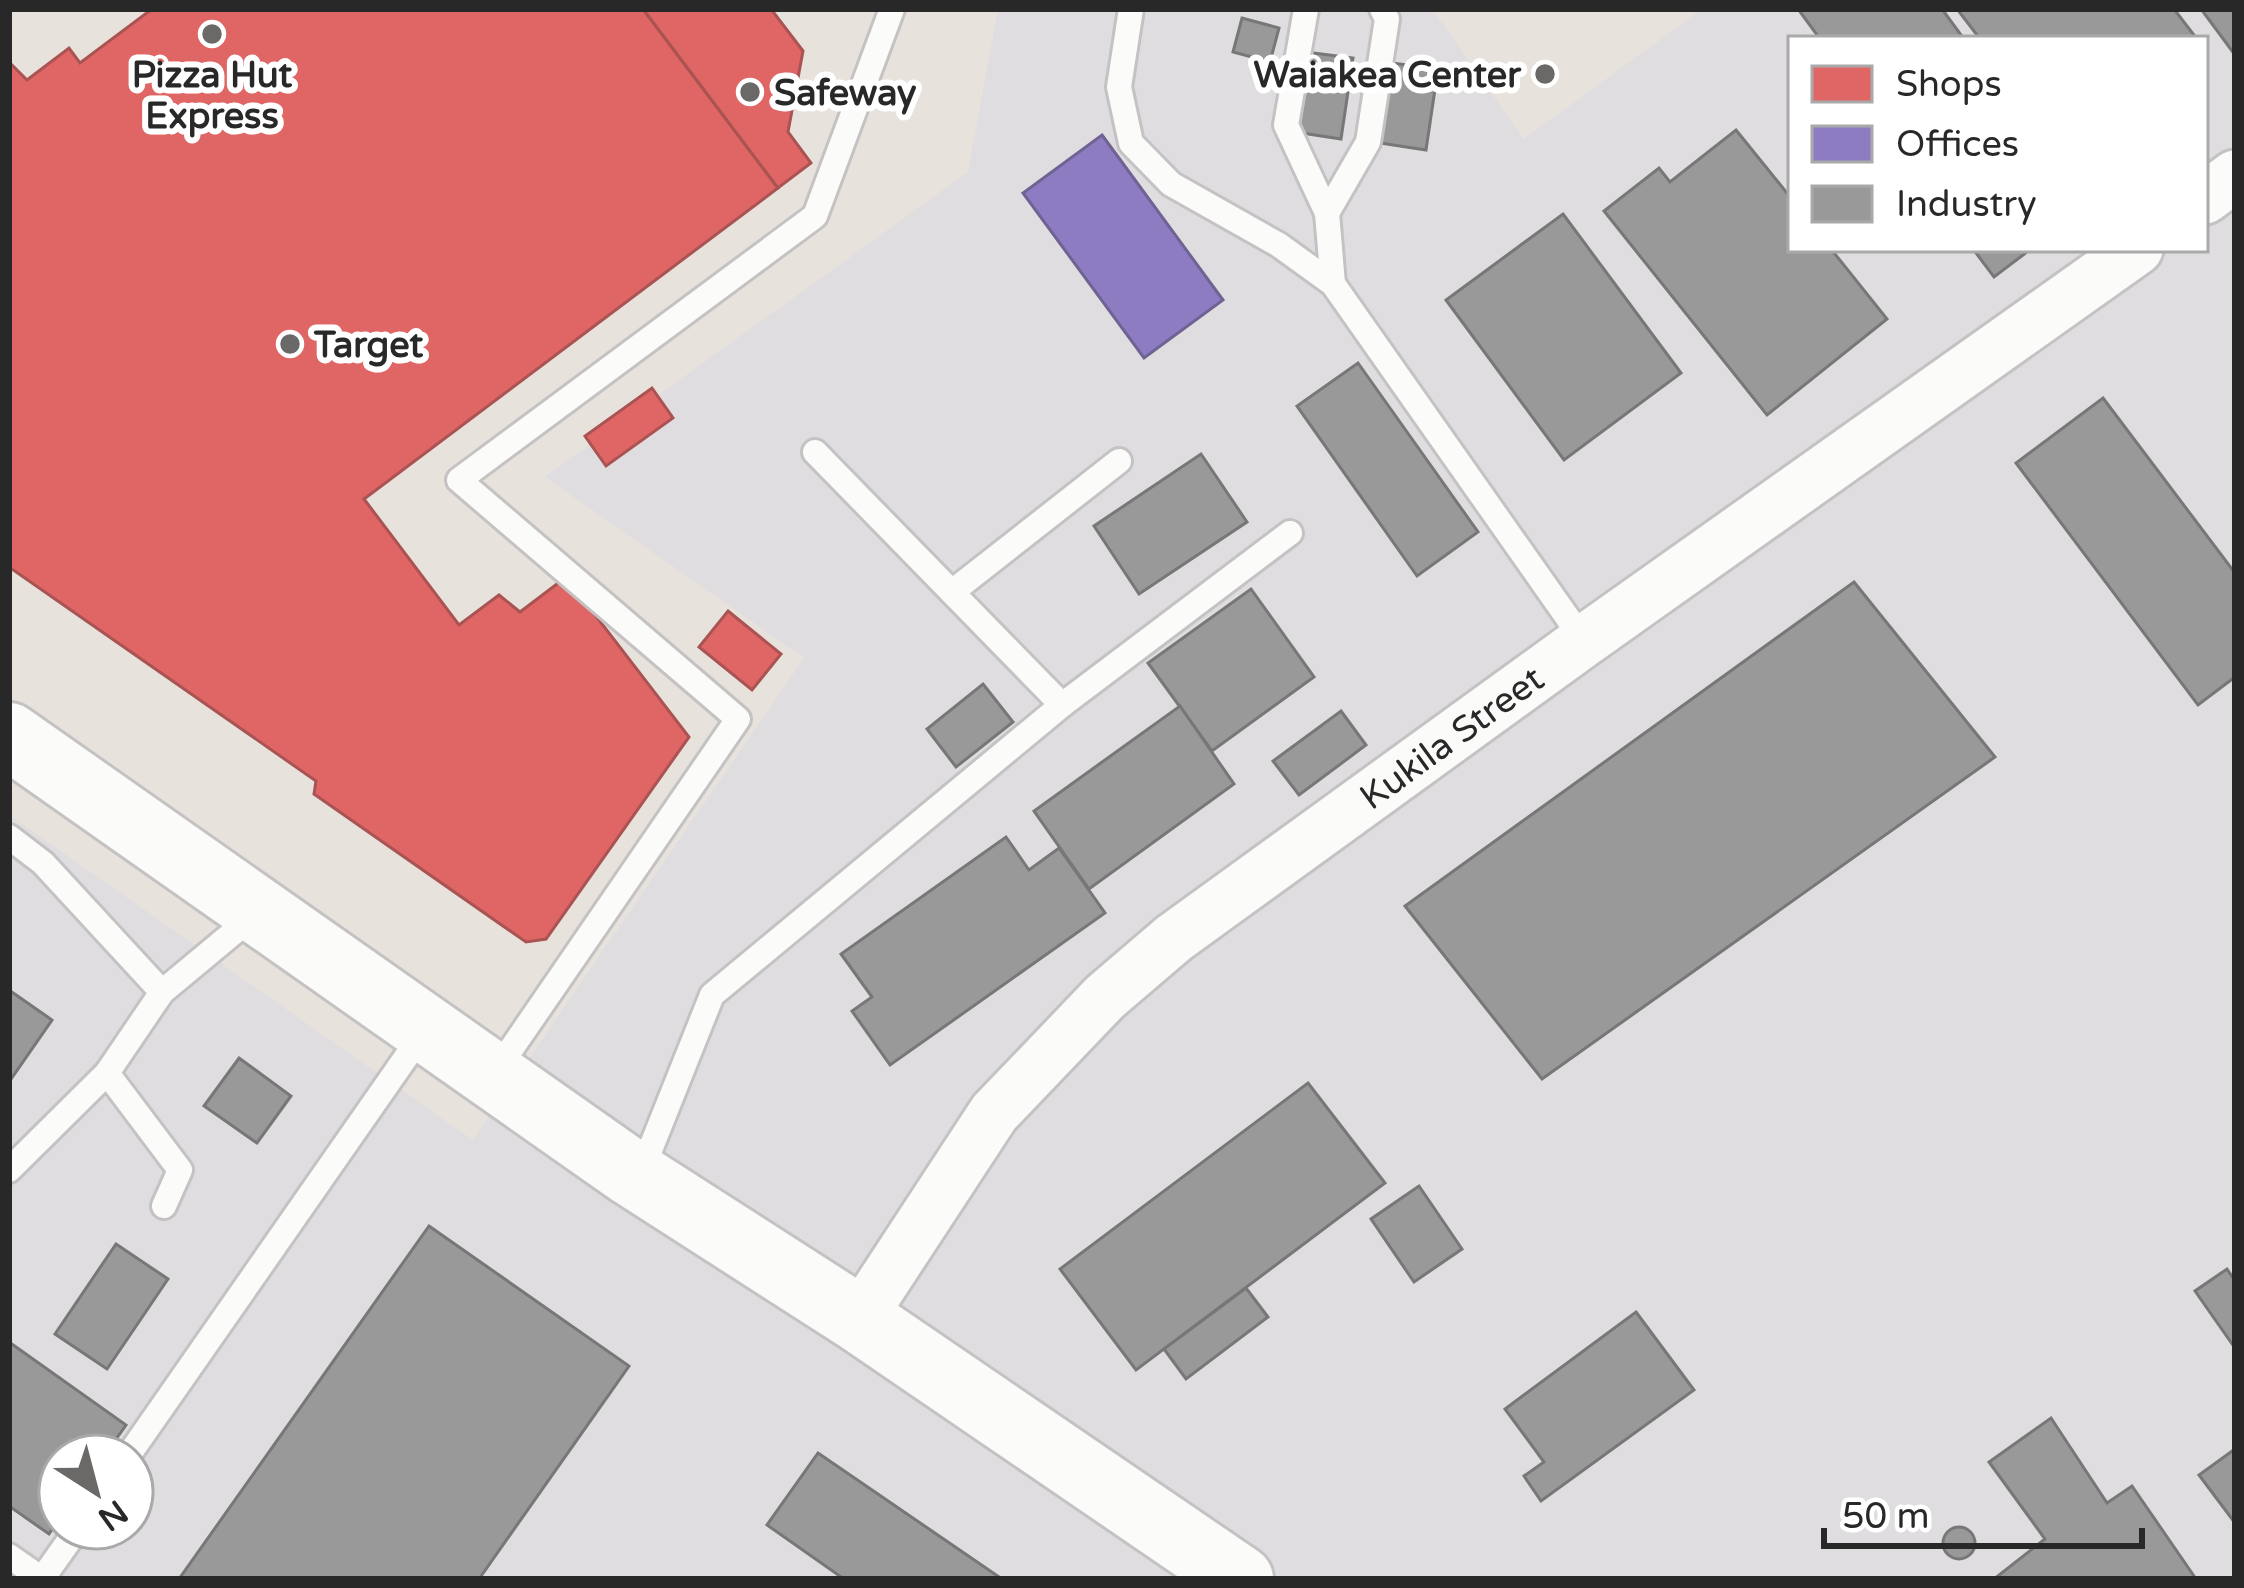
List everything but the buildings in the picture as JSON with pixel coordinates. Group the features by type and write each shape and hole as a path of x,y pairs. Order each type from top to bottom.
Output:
{"street":[{"path":"2208,196 2235,176"},
{"name":"Kukila Street","path":"859,1319 994,1113 1105,997 1174,938 2133,252"},
{"path":"9,736 639,1177 859,1319 1240,1579"}],"lane":[{"path":"493,1075 738,719 459,479 814,216 892,9"},
{"path":"1131,9 1119,87 1132,143 1171,184 1279,244 1333,284 1584,641"},
{"path":"1306,9 1286,125 1327,213 1333,284"},
{"path":"1327,213 1368,142 1387,19 1382,9"},
{"path":"815,452 1062,705"},
{"path":"952,592 1119,461"},
{"path":"639,1177 712,995 1062,705 1290,533"},
{"path":"9,838 43,862 162,992"},
{"path":"9,1170 106,1073 162,992 258,911"},
{"path":"145,1432 427,1028"},
{"path":"106,1073 180,1170 164,1206"},
{"path":"9,1556 42,1579 61,1552"}],"shaded area":[{"path":"998,9 1432,9 1524,139 1702,9 2235,9 2235,1579 9,1579 9,815 473,1140 804,658 545,477 968,172"}],"place":[{"name":"Pizza Hut Express","path":"212,34"},
{"name":"Waiakea Center","path":"1545,74"},
{"name":"Safeway","path":"750,92"},
{"name":"Target","path":"290,344"}]}
